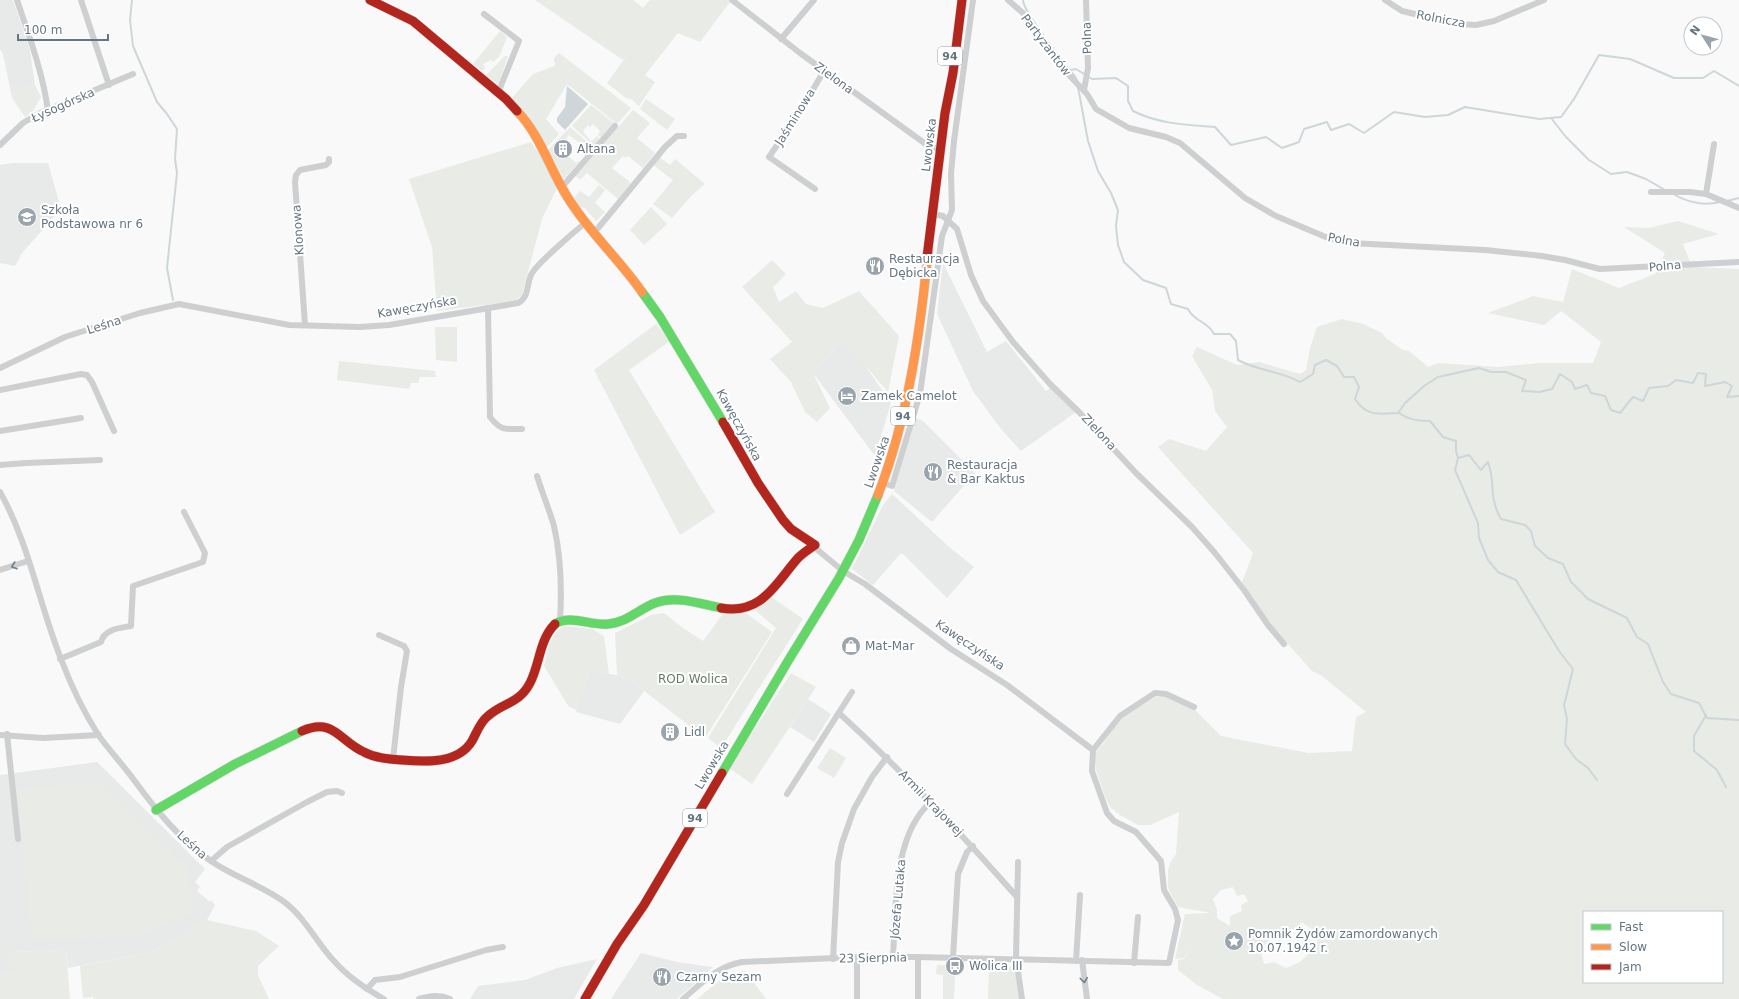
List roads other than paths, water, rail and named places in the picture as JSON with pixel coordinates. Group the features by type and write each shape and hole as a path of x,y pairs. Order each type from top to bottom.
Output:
{"main road":[{"name":"Kawęczyńska","path":"370,0 413,21 498,93 524,118 535,135 562,187 585,223 626,269 652,305 705,389 755,478 783,520 814,546"},
{"name":"Lwowska","path":"592,999 623,946 644,905 789,659 818,615 871,513 882,483 900,429 909,393 920,329 957,0"},
{"name":"Lwowska","path":"945,113 953,73 962,0"},
{"name":"Lwowska","path":"841,569 872,494 893,430 910,357 928,252"},
{"path":"156,810 201,782 308,729 321,726 336,731 363,752 381,759 442,761 453,758 463,752 475,738 488,716 511,704 527,690 534,676 546,637 552,626 560,621 602,624 616,623 659,602 667,600 677,600 723,608 739,609 748,607 760,601 800,556 814,546"},
{"name":"Lwowska","path":"585,999 617,944 644,905"}],"street":[{"path":"17,0 38,65 46,96 48,111"},
{"path":"81,0 109,85"},
{"name":"Zielona","path":"732,0 824,71 927,145 940,150"},
{"path":"781,39 814,0"},
{"path":"882,483 892,486 920,394 942,236 952,210 951,174 954,141 973,0"},
{"name":"Partyzantów","path":"1008,0 1023,13 1044,45 1079,86"},
{"name":"Polna","path":"1086,0 1087,72 1086,80 1079,86 1096,109 1118,123 1134,130 1166,137 1180,143 1237,192 1251,202 1276,216 1335,240 1350,243 1523,254 1555,258 1606,270 1739,262"},
{"name":"Rolnicza","path":"1385,0 1402,11 1445,21 1476,25 1494,21 1544,0"},
{"path":"484,14 519,41 498,93"},
{"name":"Jaśminowa","path":"815,189 769,156 799,113 824,71"},
{"name":"Łysogórska","path":"0,145 23,123 133,74"},
{"path":"562,187 615,126"},
{"path":"594,233 665,147 677,136 684,136"},
{"path":"1706,194 1714,144"},
{"name":"Klonowa","path":"305,325 295,182 298,172 326,165 329,162 328,159"},
{"path":"1651,192 1690,192 1706,194 1739,208"},
{"path":"933,214 943,216 949,220"},
{"name":"Zielona","path":"949,220 957,229 971,275 983,301 1013,342 1050,384 1079,412 1136,473 1192,527 1215,553 1244,590 1268,625 1284,644"},
{"name":"Kawęczyńska","path":"214,310 274,322 305,325 378,326 488,308 521,301 526,297 530,279 536,268 585,223"},
{"name":"Leśna","path":"0,368 53,341 140,313 179,304 214,310"},
{"path":"488,308 490,417 497,426 502,429 522,429"},
{"path":"0,390 81,374 87,375 92,382 114,431"},
{"path":"0,431 81,418"},
{"path":"0,465 100,460"},
{"path":"537,476 554,525 562,578 560,621"},
{"name":"Leśna","path":"0,492 3,502 19,534 60,659 72,686 99,735 156,810 186,841 211,861 265,890 287,904 305,923 334,961 353,979 384,999"},
{"path":"60,659 101,642 104,635 110,631 131,626 133,586 203,562 205,553 184,512"},
{"name":"Kawęczyńska","path":"814,546 841,569 865,584 951,648 1002,680 1093,750"},
{"path":"0,570 28,561"},
{"path":"379,635 404,646 407,651 400,687 393,759"},
{"path":"787,794 852,692"},
{"path":"1093,750 1120,716 1155,694 1166,694 1194,707"},
{"name":"Armii Krajowej","path":"839,714 887,757 931,802 973,846 1017,897"},
{"path":"0,735 7,734 43,738 99,735"},
{"path":"7,734 18,839"},
{"name":"23 Sierpnia","path":"683,999 714,973 728,964 742,962 857,957 918,957 1016,958 1169,963 1178,920 1175,909 1164,890 1161,862 1136,832 1114,821 1107,813 1095,783 1092,765 1093,750"},
{"path":"833,958 838,862 842,843 857,803 872,777 887,757"},
{"path":"211,861 227,848 307,802 328,792 337,791 342,793"},
{"name":"Józefa Lutaka","path":"893,957 897,882 902,852 914,824 931,802"},
{"path":"953,958 958,874 967,852 973,846"},
{"path":"1018,862 1016,958 1022,999"},
{"path":"1080,895 1079,960 1087,999"},
{"path":"1134,963 1138,917"},
{"path":"367,989 375,980 400,977 486,950 503,947"},
{"path":"857,957 857,999"},
{"path":"918,957 918,999"},
{"path":"419,999 433,995 450,999"}],"waterway":[{"path":"132,0 130,20 133,46 157,102 177,129 175,159 177,173 167,268 173,300"},
{"path":"1023,0 1025,7 1037,27 1077,81"},
{"path":"1070,70 1076,69 1092,79 1116,78 1128,86 1128,101 1133,111 1153,119 1173,123 1215,127 1231,145 1266,137 1282,148 1299,142 1304,129 1327,122 1331,130 1349,124 1364,133 1394,112 1425,117 1448,115 1465,107 1539,119 1561,117 1574,99 1599,55 1630,59 1674,78 1703,78 1714,71 1739,86"},
{"path":"1078,87 1088,141 1098,171 1111,193 1118,210 1116,226 1118,245 1124,262 1143,280 1166,288 1171,304 1188,309 1194,317 1208,326 1214,334 1230,334 1236,341 1238,360 1246,364 1285,375 1300,382 1313,374 1315,365 1326,360 1337,366 1344,377 1354,377 1359,387 1355,399 1364,409 1369,412 1379,414 1398,413 1405,403 1424,386 1438,377 1479,368 1491,372 1506,372 1526,380 1522,391 1539,392 1552,389 1560,374 1572,382 1575,389 1587,385 1591,393 1605,396 1611,410 1620,413 1633,397 1643,401 1649,388 1668,386 1676,380 1693,383 1698,373 1706,374 1705,386 1725,382 1732,386 1727,397 1739,396"},
{"path":"1551,118 1566,137 1589,160 1611,174 1627,172 1646,179 1665,190"},
{"path":"1673,194 1696,202 1708,204 1720,202"},
{"path":"1727,201 1739,198"},
{"path":"1399,413 1414,420 1430,421 1443,437 1456,441 1458,458 1469,455 1481,470 1488,462 1492,477 1493,497 1501,519 1525,525 1531,531 1535,546 1548,558 1563,564 1571,582 1588,599 1627,618 1637,637 1648,644 1663,682 1671,694 1699,703 1707,718 1739,720"},
{"path":"1458,458 1455,470 1478,523 1479,538 1488,560 1498,572 1516,580 1559,651 1573,669 1564,705 1567,719 1565,744 1576,759 1588,768 1597,780"},
{"path":"1706,715 1694,736 1694,751 1717,770 1726,787"}],"place":[{"name":"Altana","path":"563,149"},
{"name":"Szkoła Podstawowa nr 6","path":"27,217"},
{"name":"Restauracja Dębicka","path":"875,266"},
{"name":"Zamek Camelot","path":"847,396"},
{"name":"Restauracja & Bar Kaktus","path":"933,472"},
{"name":"Mat-Mar","path":"851,646"},
{"name":"Lidl","path":"670,732"},
{"name":"Pomnik Żydów zamordowanych 10.07.1942 r.","path":"1234,941"},
{"name":"Wolica III","path":"955,966"},
{"name":"Czarny Sezam","path":"662,977"}],"park label":[{"name":"ROD Wolica","path":"693,679"}]}
